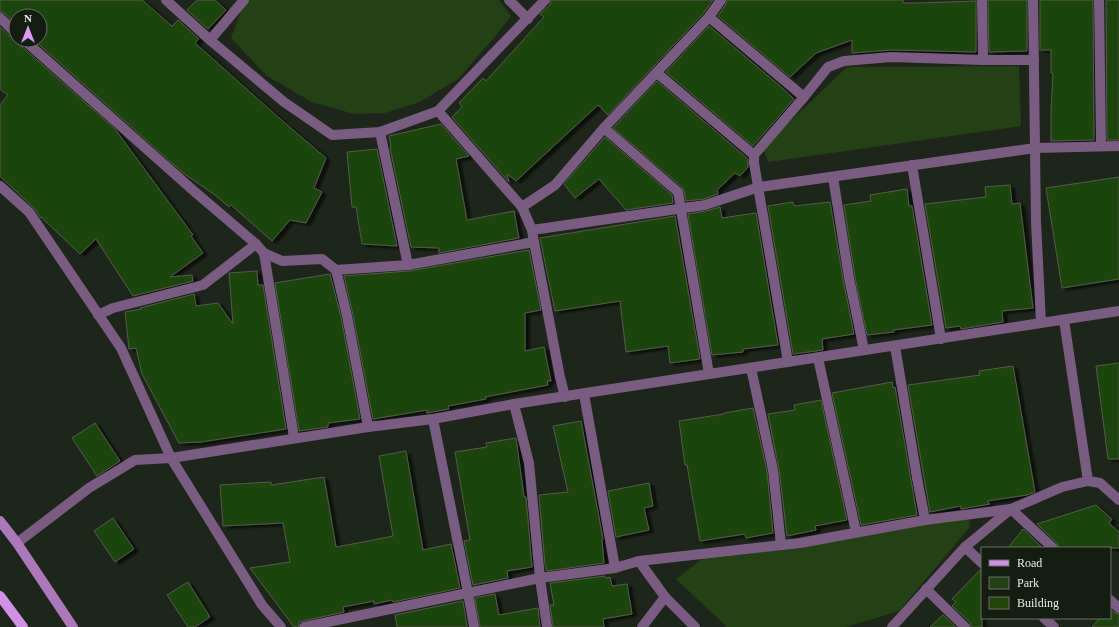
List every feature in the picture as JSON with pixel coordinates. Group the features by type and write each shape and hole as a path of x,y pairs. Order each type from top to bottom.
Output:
{"main road":[{"path":"0,596 23,627"}],"street":[{"path":"166,0 210,40 284,102 332,135 380,132 438,110 545,0"},
{"path":"210,40 244,0"},
{"path":"509,0 528,18"},
{"path":"522,207 555,185 604,128 709,17 721,0"},
{"path":"982,0 982,60"},
{"path":"1033,0 1036,222 1041,323"},
{"path":"1099,0 1101,146"},
{"path":"709,17 804,98"},
{"path":"0,18 8,26"},
{"path":"33,48 195,192 256,244 264,253 282,261 322,259 336,270 347,316 368,427"},
{"path":"754,155 804,98 828,67 844,61 891,57 1034,60"},
{"path":"657,73 754,155 788,362"},
{"path":"438,110 522,207 532,230 565,396"},
{"path":"604,128 678,192 709,374"},
{"path":"380,132 408,265"},
{"path":"532,230 705,205 759,187 1035,148 1119,146"},
{"path":"912,166 941,338"},
{"path":"833,177 849,278 864,350"},
{"path":"0,186 29,212 121,348 170,458 262,605 282,627"},
{"path":"336,270 408,265 534,242"},
{"path":"98,315 113,308 203,285 256,244"},
{"path":"264,253 294,438"},
{"path":"17,544 89,488 135,460 170,458 368,427 433,419 514,404 1119,311"},
{"path":"1064,320 1088,481"},
{"path":"895,346 925,520"},
{"path":"818,358 856,532"},
{"path":"751,368 773,470 781,545"},
{"path":"584,394 615,568"},
{"path":"514,404 529,463 540,578 547,627"},
{"path":"433,419 474,627"},
{"path":"304,627 540,578 615,568 639,561 800,543 925,520 1011,509 1062,487 1088,481 1100,483 1119,500"},
{"path":"892,627 965,547 1011,509"},
{"path":"1011,509 1052,547"},
{"path":"0,521 73,627"},
{"path":"965,547 981,562"},
{"path":"639,561 665,597 695,627"},
{"path":"926,589 965,627"},
{"path":"642,627 665,597"},
{"path":"1111,601 1119,608"},
{"path":"1045,619 1054,627"}],"green space":[{"path":"247,0 499,0 511,16 458,79 420,102 385,113 354,114 312,102 267,76 231,38 244,3"},
{"path":"1019,66 1021,126 768,162 764,151 780,131 847,67"},
{"path":"969,514 970,527 899,611 846,627 727,627 676,579 714,550"}],"building":[{"path":"0,0 142,0 172,26 178,20 199,39 195,43 326,158 314,188 322,192 306,223 290,220 272,241 231,205 229,207 215,195 183,173 43,48 48,48 48,8 8,8 8,17 0,12"},
{"path":"197,0 215,0 226,10 208,29 187,10"},
{"path":"551,0 713,0 703,14 608,115 598,105 516,181 507,174 509,182 452,117 462,107 459,103 483,78 486,81 544,17 540,14 550,5"},
{"path":"727,0 903,0 903,3 976,1 976,52 891,50 852,53 852,40 816,53 790,77 718,16"},
{"path":"988,0 1027,0 1027,51 989,52"},
{"path":"1040,0 1093,0 1094,140 1051,141 1053,73 1051,73 1051,50 1040,50"},
{"path":"1106,0 1119,0 1119,140 1107,140"},
{"path":"709,26 794,99 753,146 666,72"},
{"path":"0,27 8,34 8,48 23,48 115,129 193,235 191,236 203,253 170,277 192,275 193,281 133,296 96,239 80,254 41,218 33,207 0,176 0,105 8,95 0,89"},
{"path":"657,81 748,159 748,167 740,176 735,173 717,190 718,194 704,199 686,201 682,187 613,128"},
{"path":"441,124 469,156 456,159 467,220 514,211 519,238 439,253 439,248 411,247 390,148 389,136"},
{"path":"605,137 672,195 673,203 626,210 599,179 575,198 564,184"},
{"path":"377,149 397,246 362,244 356,207 352,207 347,152"},
{"path":"1119,177 1119,279 1062,288 1046,188"},
{"path":"1010,185 1012,204 1020,203 1033,308 1002,311 1003,322 961,329 960,326 946,328 925,204 986,197 985,187"},
{"path":"907,189 909,206 912,206 932,325 867,335 855,277 844,205 871,201 870,195"},
{"path":"793,202 794,206 830,202 854,334 822,339 823,350 793,354 768,206"},
{"path":"720,207 722,218 756,213 778,345 743,349 743,352 712,355 688,214"},
{"path":"675,216 700,359 670,363 668,346 626,352 620,301 555,311 540,238"},
{"path":"529,250 541,310 525,313 525,351 544,347 551,381 547,381 548,385 485,397 486,399 448,406 449,409 427,413 427,410 373,419 344,276 409,271"},
{"path":"257,271 258,285 263,285 286,429 201,442 179,443 142,374 136,348 129,349 125,312 194,294 196,306 218,303 233,324 229,273"},
{"path":"330,274 341,317 360,419 328,423 328,427 299,431 275,283"},
{"path":"1119,363 1119,459 1108,459 1096,366"},
{"path":"1013,366 1035,492 1027,495 987,501 990,504 961,509 961,506 930,512 908,385 980,375 979,371"},
{"path":"892,382 893,388 895,387 917,515 861,525 832,393"},
{"path":"821,400 847,520 815,526 816,530 787,536 779,469 768,414 795,410 794,405"},
{"path":"753,408 767,471 773,533 746,538 745,534 700,541 687,465 685,465 679,421"},
{"path":"581,421 603,539 604,563 547,571 545,565 539,495 568,492 553,426"},
{"path":"95,423 120,461 97,476 72,438"},
{"path":"516,438 524,497 526,497 532,567 507,571 508,578 473,585 464,541 470,540 455,452 487,447 486,443"},
{"path":"406,451 423,550 451,544 460,588 393,602 392,600 374,604 374,601 343,607 344,612 299,622 298,627 294,627 250,568 290,562 283,523 223,526 220,485 271,482 271,485 324,477 336,547 358,543 393,536 379,456"},
{"path":"649,483 653,506 644,508 649,530 616,537 608,491"},
{"path":"1096,505 1112,519 1109,523 1119,532 1119,548 1059,547 1057,543 1037,524"},
{"path":"113,518 134,549 115,562 94,531"},
{"path":"1023,529 1042,547 1009,547"},
{"path":"981,569 982,627 971,627 970,622 952,606 956,602 952,599"},
{"path":"605,576 606,578 610,577 612,586 627,584 632,614 603,619 604,627 553,627 550,605 554,605 550,583"},
{"path":"188,582 210,617 195,627 188,627 167,595"},
{"path":"495,594 499,615 538,608 540,627 480,627 475,598"},
{"path":"463,601 467,627 397,627 395,615"},
{"path":"1111,610 1119,614 1119,627 1092,627 1099,619 1111,619"},
{"path":"943,615 956,627 930,627"}]}
